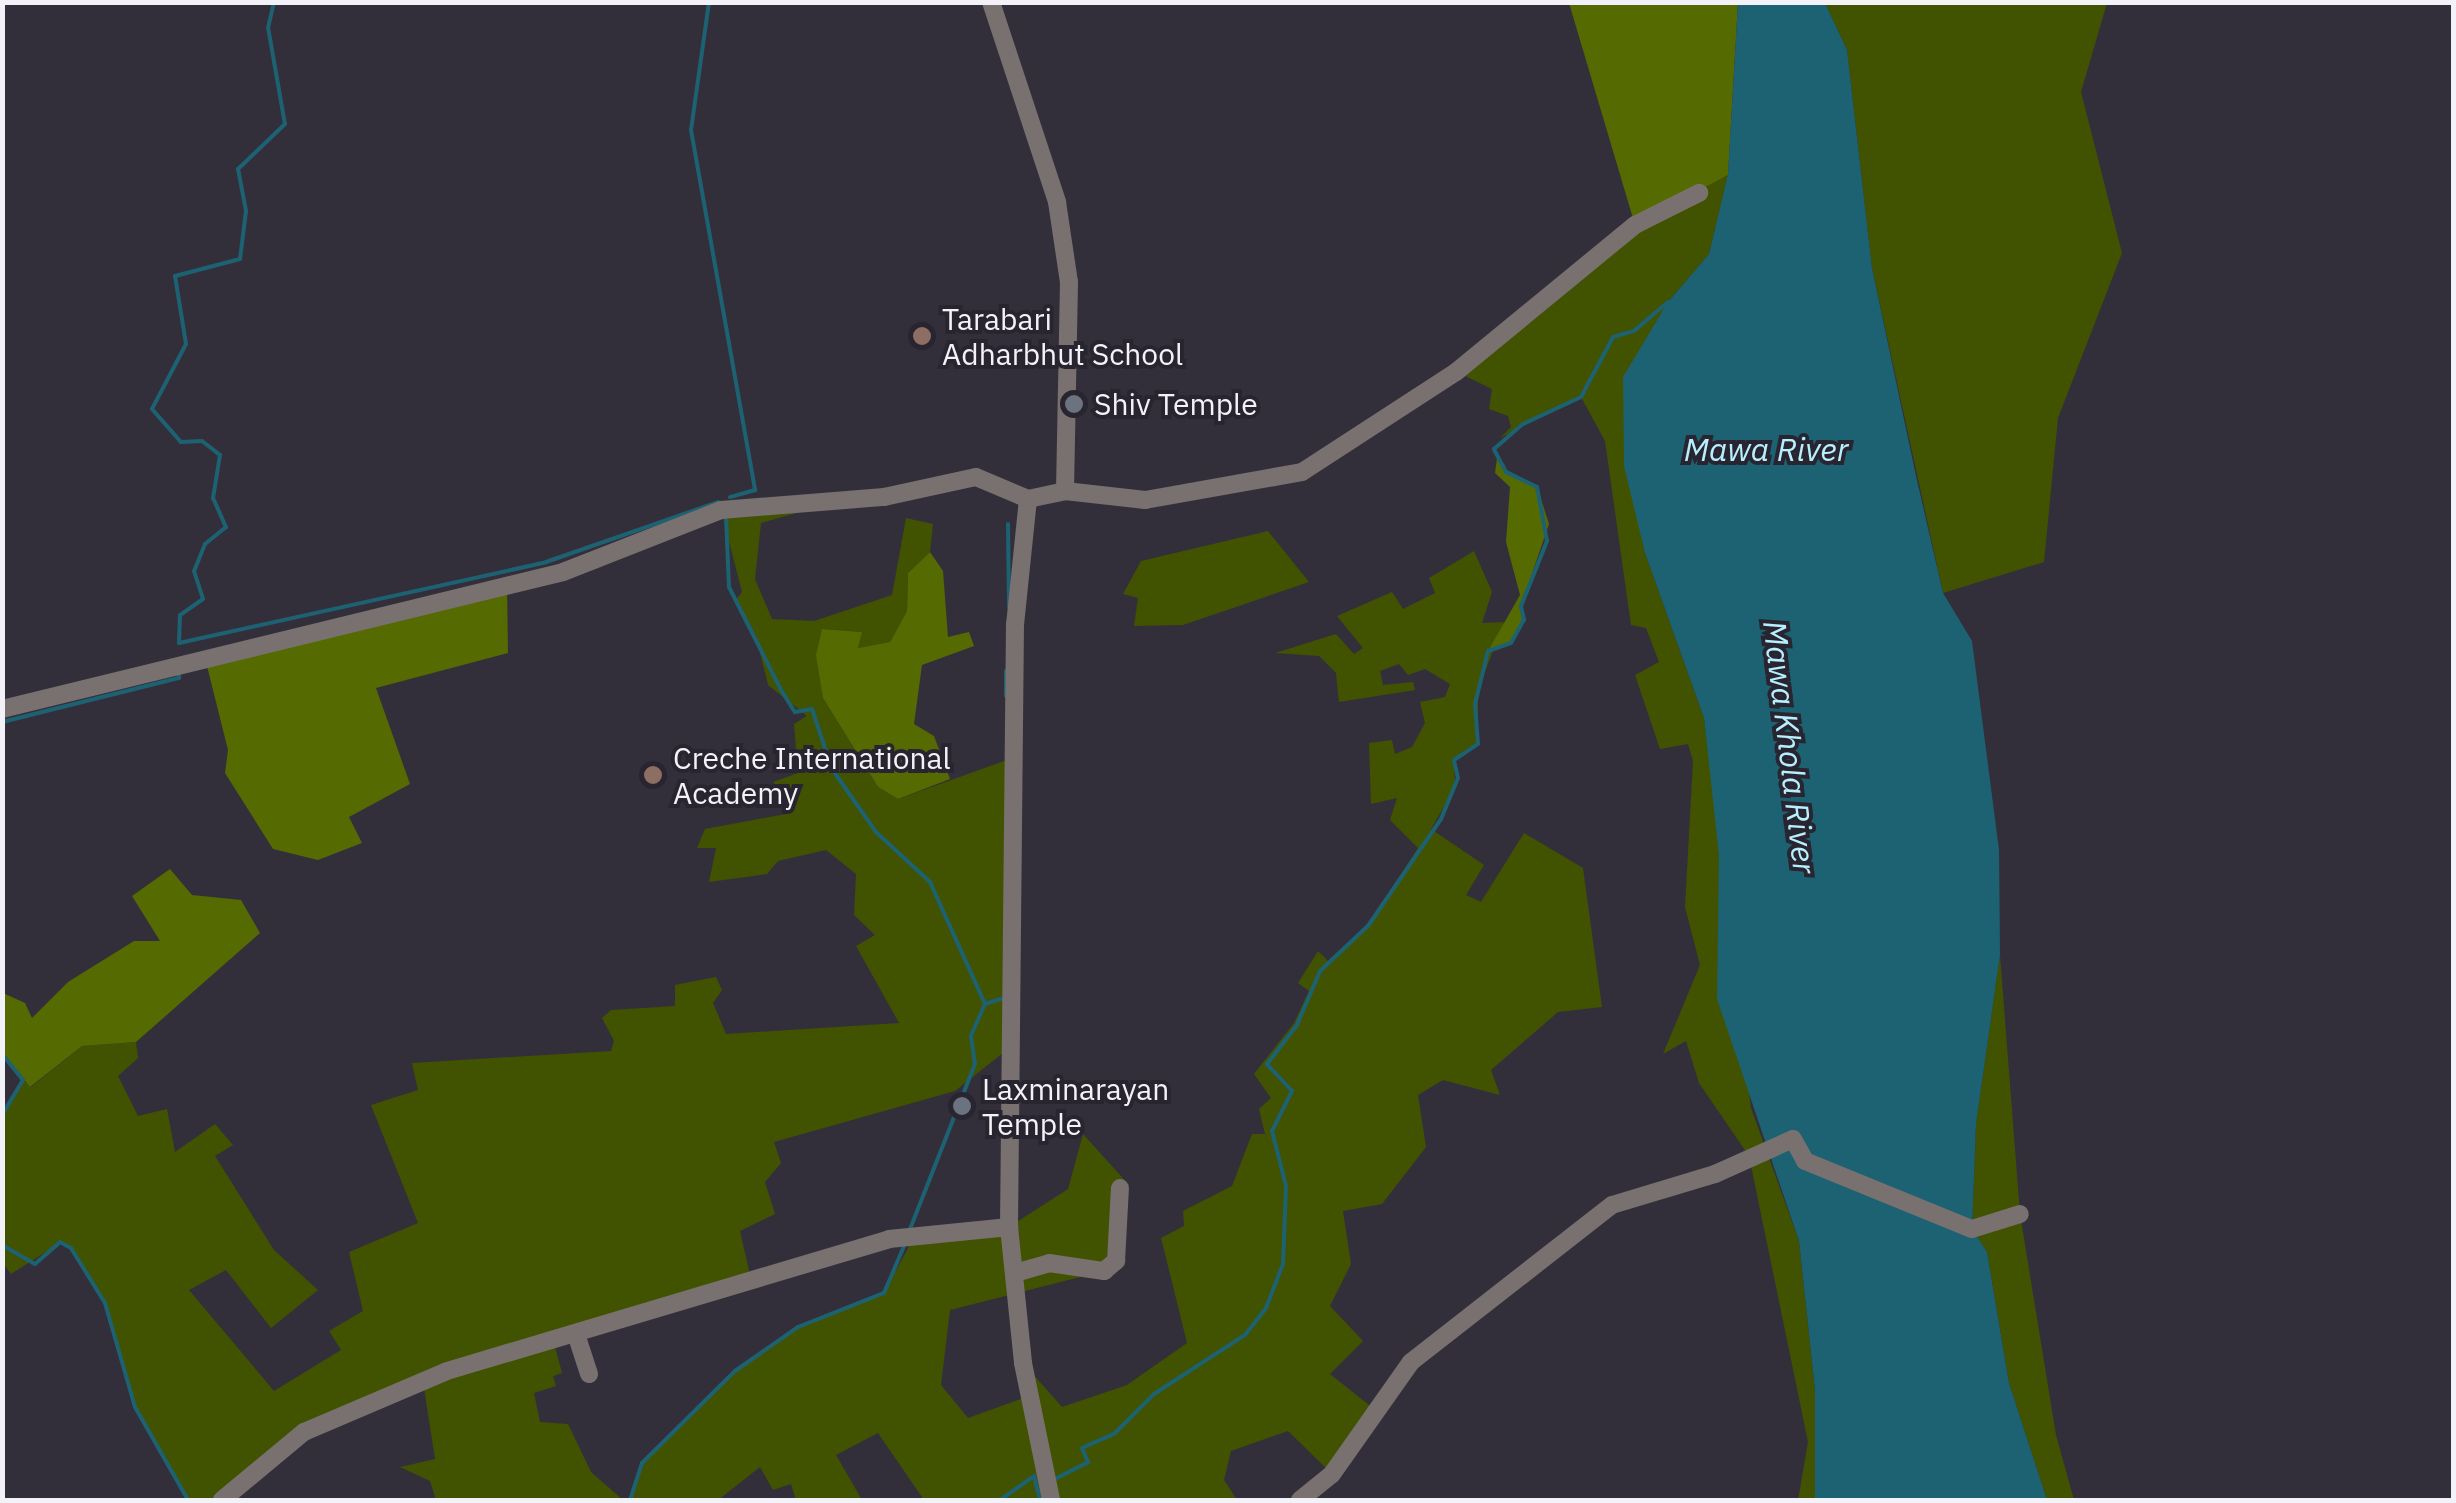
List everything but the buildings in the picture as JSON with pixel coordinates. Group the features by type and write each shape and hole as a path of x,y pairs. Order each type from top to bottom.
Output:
{"street":[{"path":"992,2 1057,202 1069,282 1066,492"},
{"path":"2,709 563,572 721,510 884,497 976,477 1028,499 1066,492 1145,500 1302,472 1456,372 1635,226 1698,193"},
{"path":"1028,499 1015,624 1009,1227 1050,1500"},
{"path":"1300,1500 1332,1474 1411,1362 1612,1205 1715,1174 1792,1139 1805,1161 1972,1229 2020,1214"},
{"path":"1015,1273 1049,1263 1104,1272 1116,1261 1120,1188"},
{"path":"222,1500 331,1418 447,1371 577,1337 889,1239 1009,1227"},
{"path":"577,1337 589,1374"}],"green space":[{"path":"1569,3 1738,3 1728,175 1635,225"},
{"path":"1825,3 2107,3 2081,92 2122,253 2058,418 2044,562 1943,593 1872,268 1847,50"},
{"path":"1728,175 1709,254 1668,302 1645,553 1704,718 1751,1108 1799,1241 1815,1391 1815,1500 1798,1500 1808,1442 1749,1156 1699,1083 1686,1041 1663,1054 1700,965 1685,907 1693,761 1688,744 1660,749 1635,675 1659,662 1646,628 1631,625 1605,441 1581,397 1500,438 1511,427 1508,416 1489,409 1492,389 1457,372 1635,225"},
{"path":"1497,458 1506,472 1537,487 1549,524 1521,606 1524,620 1511,643 1488,651 1520,595 1506,542 1510,487 1495,473"},
{"path":"839,501 761,523 755,579 772,619 814,621 892,595 906,518 933,524 930,552 908,573 907,611 890,642 858,648 861,632 822,629 823,698 878,787 898,799 1007,760 1013,1045 955,1091 774,1142 781,1163 765,1182 775,1214 740,1231 751,1279 554,1343 562,1373 553,1376 556,1386 534,1393 540,1422 568,1424 591,1472 623,1500 436,1500 430,1481 400,1467 435,1459 423,1382 331,1417 222,1500 188,1500 135,1407 105,1303 72,1248 60,1243 11,1274 3,1263 3,1115 23,1080 31,1087 82,1046 136,1042 138,1058 118,1076 138,1116 167,1109 175,1152 215,1124 233,1145 215,1156 274,1250 318,1290 271,1328 226,1270 189,1290 274,1391 341,1350 329,1331 363,1311 349,1252 418,1223 371,1105 418,1090 412,1063 611,1051 614,1041 602,1018 611,1010 675,1006 675,985 716,977 722,990 713,1003 726,1034 899,1023 856,946 875,935 854,915 856,874 826,850 778,861 767,874 709,882 716,848 697,848 705,829 786,814 789,803 773,782 798,773 794,724 807,716 768,685 756,636 736,600 742,592 721,510"},
{"path":"1268,531 1309,582 1183,625 1134,626 1138,598 1123,594 1141,561"},
{"path":"1474,551 1492,592 1482,623 1504,622 1478,690 1478,744 1454,760 1455,788 1431,829 1484,865 1466,895 1481,902 1524,833 1583,868 1602,1007 1558,1012 1491,1070 1500,1095 1443,1080 1418,1095 1426,1147 1382,1204 1343,1211 1351,1264 1330,1306 1363,1341 1330,1374 1374,1409 1332,1474 1288,1431 1231,1451 1224,1480 1237,1500 924,1500 878,1433 836,1455 862,1500 796,1500 791,1484 773,1490 760,1467 718,1500 630,1500 642,1463 746,1361 798,1327 884,1293 915,1235 1009,1227 1068,1189 1083,1134 1129,1185 1120,1188 1104,1271 950,1310 941,1385 968,1418 1029,1396 1023,1363 1062,1407 1127,1385 1187,1343 1161,1238 1184,1226 1183,1211 1232,1186 1252,1134 1265,1134 1259,1109 1271,1098 1254,1074 1294,1023 1309,991 1298,983 1318,951 1329,962 1368,926 1418,848 1390,820 1397,798 1371,804 1369,743 1392,740 1395,754 1412,747 1425,723 1420,702 1445,697 1450,684 1425,669 1408,675 1399,664 1380,671 1383,685 1413,682 1415,690 1339,702 1336,673 1319,656 1275,653 1336,634 1354,654 1363,648 1337,616 1392,592 1403,609 1435,593 1429,578"},
{"path":"930,552 943,571 948,637 969,632 974,646 922,665 914,724 934,736 950,779 898,799 878,787 823,698 816,655 822,629 862,632 858,648 890,642 907,611 908,573"},
{"path":"507,585 508,653 376,688 410,784 349,817 362,843 318,860 273,849 225,773 228,750 205,658"},
{"path":"170,869 192,895 241,900 260,933 136,1042 82,1046 30,1087 3,1054 3,993 25,1003 32,1018 68,982 134,941 160,941 132,896"},
{"path":"2000,955 2020,1214 2056,1435 2074,1500 2047,1500 2009,1383 1987,1252 1972,1229 1976,1124"}],"water":[{"name":"Mawa River","path":"1738,3 1825,3 1847,50 1872,268 1943,593 1972,641 1999,850 2000,955 1976,1124 1972,1229 1987,1252 2009,1383 2047,1500 1815,1500 1815,1390 1799,1241 1717,999 1719,855 1704,718 1645,553 1624,466 1623,377 1668,302 1709,254 1728,174"}],"waterway":[{"path":"274,2 268,27 285,124 238,169 246,211 240,259 175,276 186,344 152,409 181,442 202,441 220,455 213,498 226,527 205,544 194,571 203,599 180,615 179,643 546,562 718,502"},
{"path":"709,2 691,130 755,490 730,497"},
{"path":"1057,1478 1088,1462 1082,1448 1115,1433 1154,1394 1245,1335 1266,1308 1283,1264 1286,1186 1272,1131 1292,1091 1267,1064 1297,1025 1320,971 1368,926 1441,819 1458,778 1454,760 1478,744 1475,704 1488,651 1511,643 1524,620 1521,606 1547,541 1537,487 1506,472 1494,449 1523,424 1581,397 1613,337 1634,331 1668,302"},
{"path":"726,516 729,587 781,690 795,712 812,709 832,769 876,832 930,882 985,1004 971,1036 975,1064 910,1229"},
{"path":"1008,524 1009,606"},
{"path":"2,722 179,678 179,671"},
{"path":"1006,671 1006,696"},
{"path":"985,1004 1004,998"},
{"path":"2,1054 23,1080 2,1115"},
{"path":"2,1245 35,1264 60,1242 71,1248 105,1303 135,1407 188,1500"},
{"path":"630,1500 642,1463 735,1371 798,1327 884,1293 904,1246"},
{"path":"1000,1500 1034,1476 1040,1500"}],"place":[{"name":"Tarabari Adharbhut School","path":"922,336"},
{"name":"Shiv Temple","path":"1074,404"},
{"name":"Creche International Academy","path":"653,775"},
{"name":"Laxminarayan Temple","path":"962,1106"}],"water label":[{"name":"Mawa Khola River","path":"1790,747"}]}
